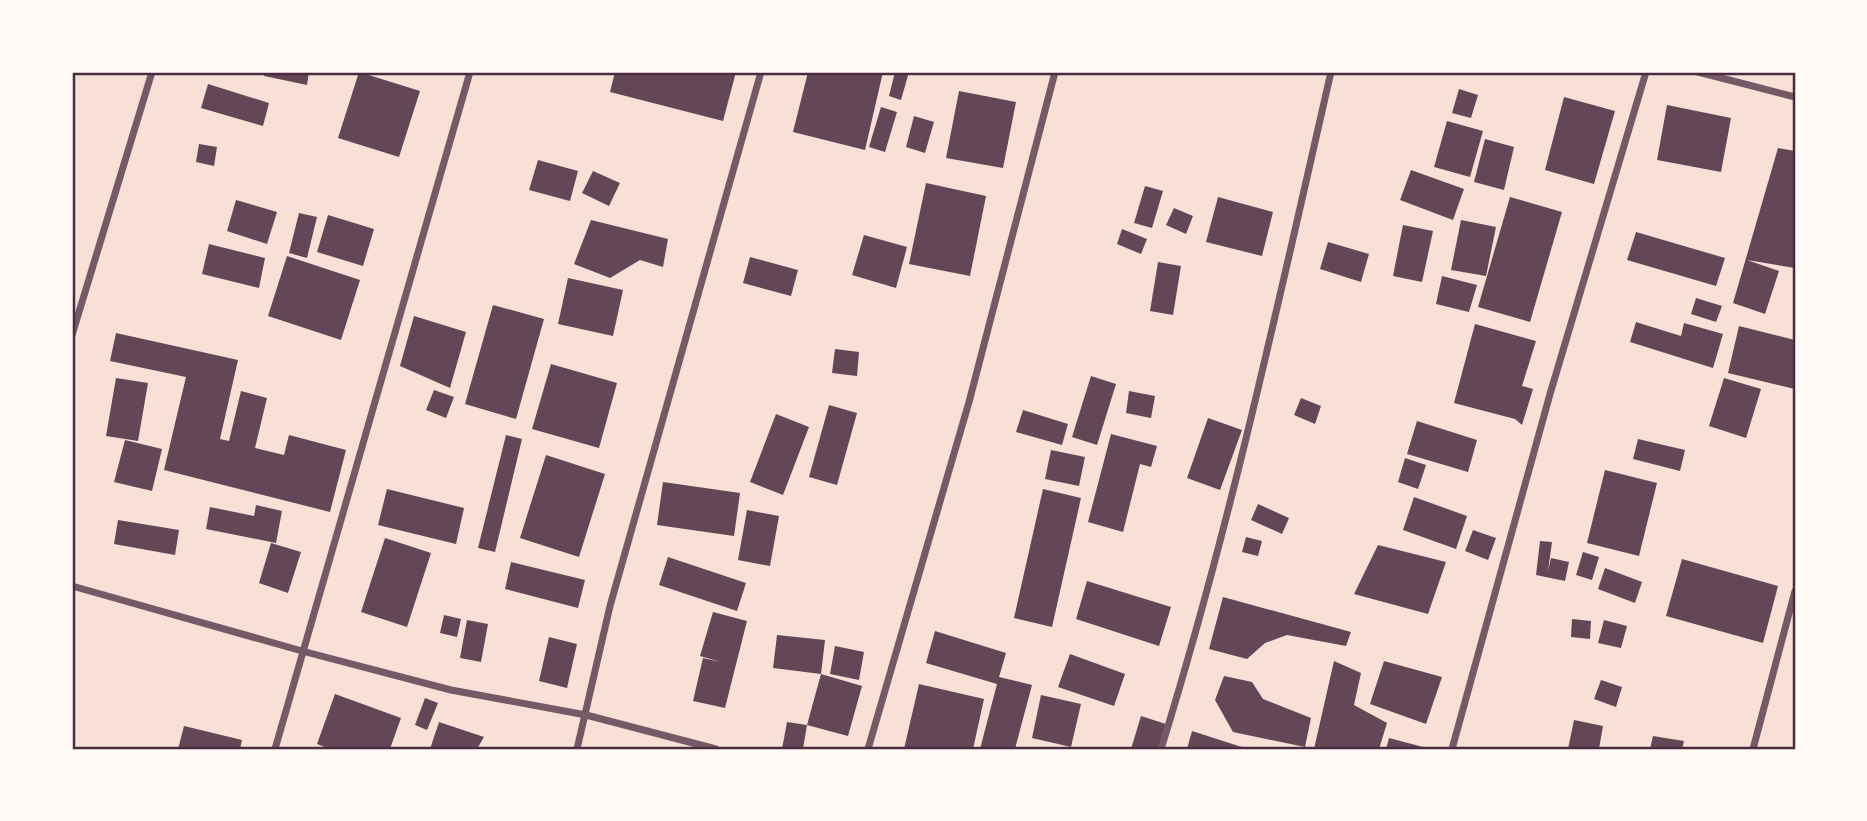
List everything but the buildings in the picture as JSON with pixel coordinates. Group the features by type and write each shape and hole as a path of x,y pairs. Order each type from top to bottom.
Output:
{"street":[{"path":"72,335 152,72"},
{"path":"275,749 470,72"},
{"path":"577,749 610,606 761,72"},
{"path":"868,749 969,402 1055,72"},
{"path":"1161,749 1192,651 1265,361 1331,72"},
{"path":"1452,749 1550,394 1646,72"},
{"path":"1698,72 1795,97"},
{"path":"72,586 451,690 586,715 716,749"},
{"path":"1753,749 1795,591"}]}
